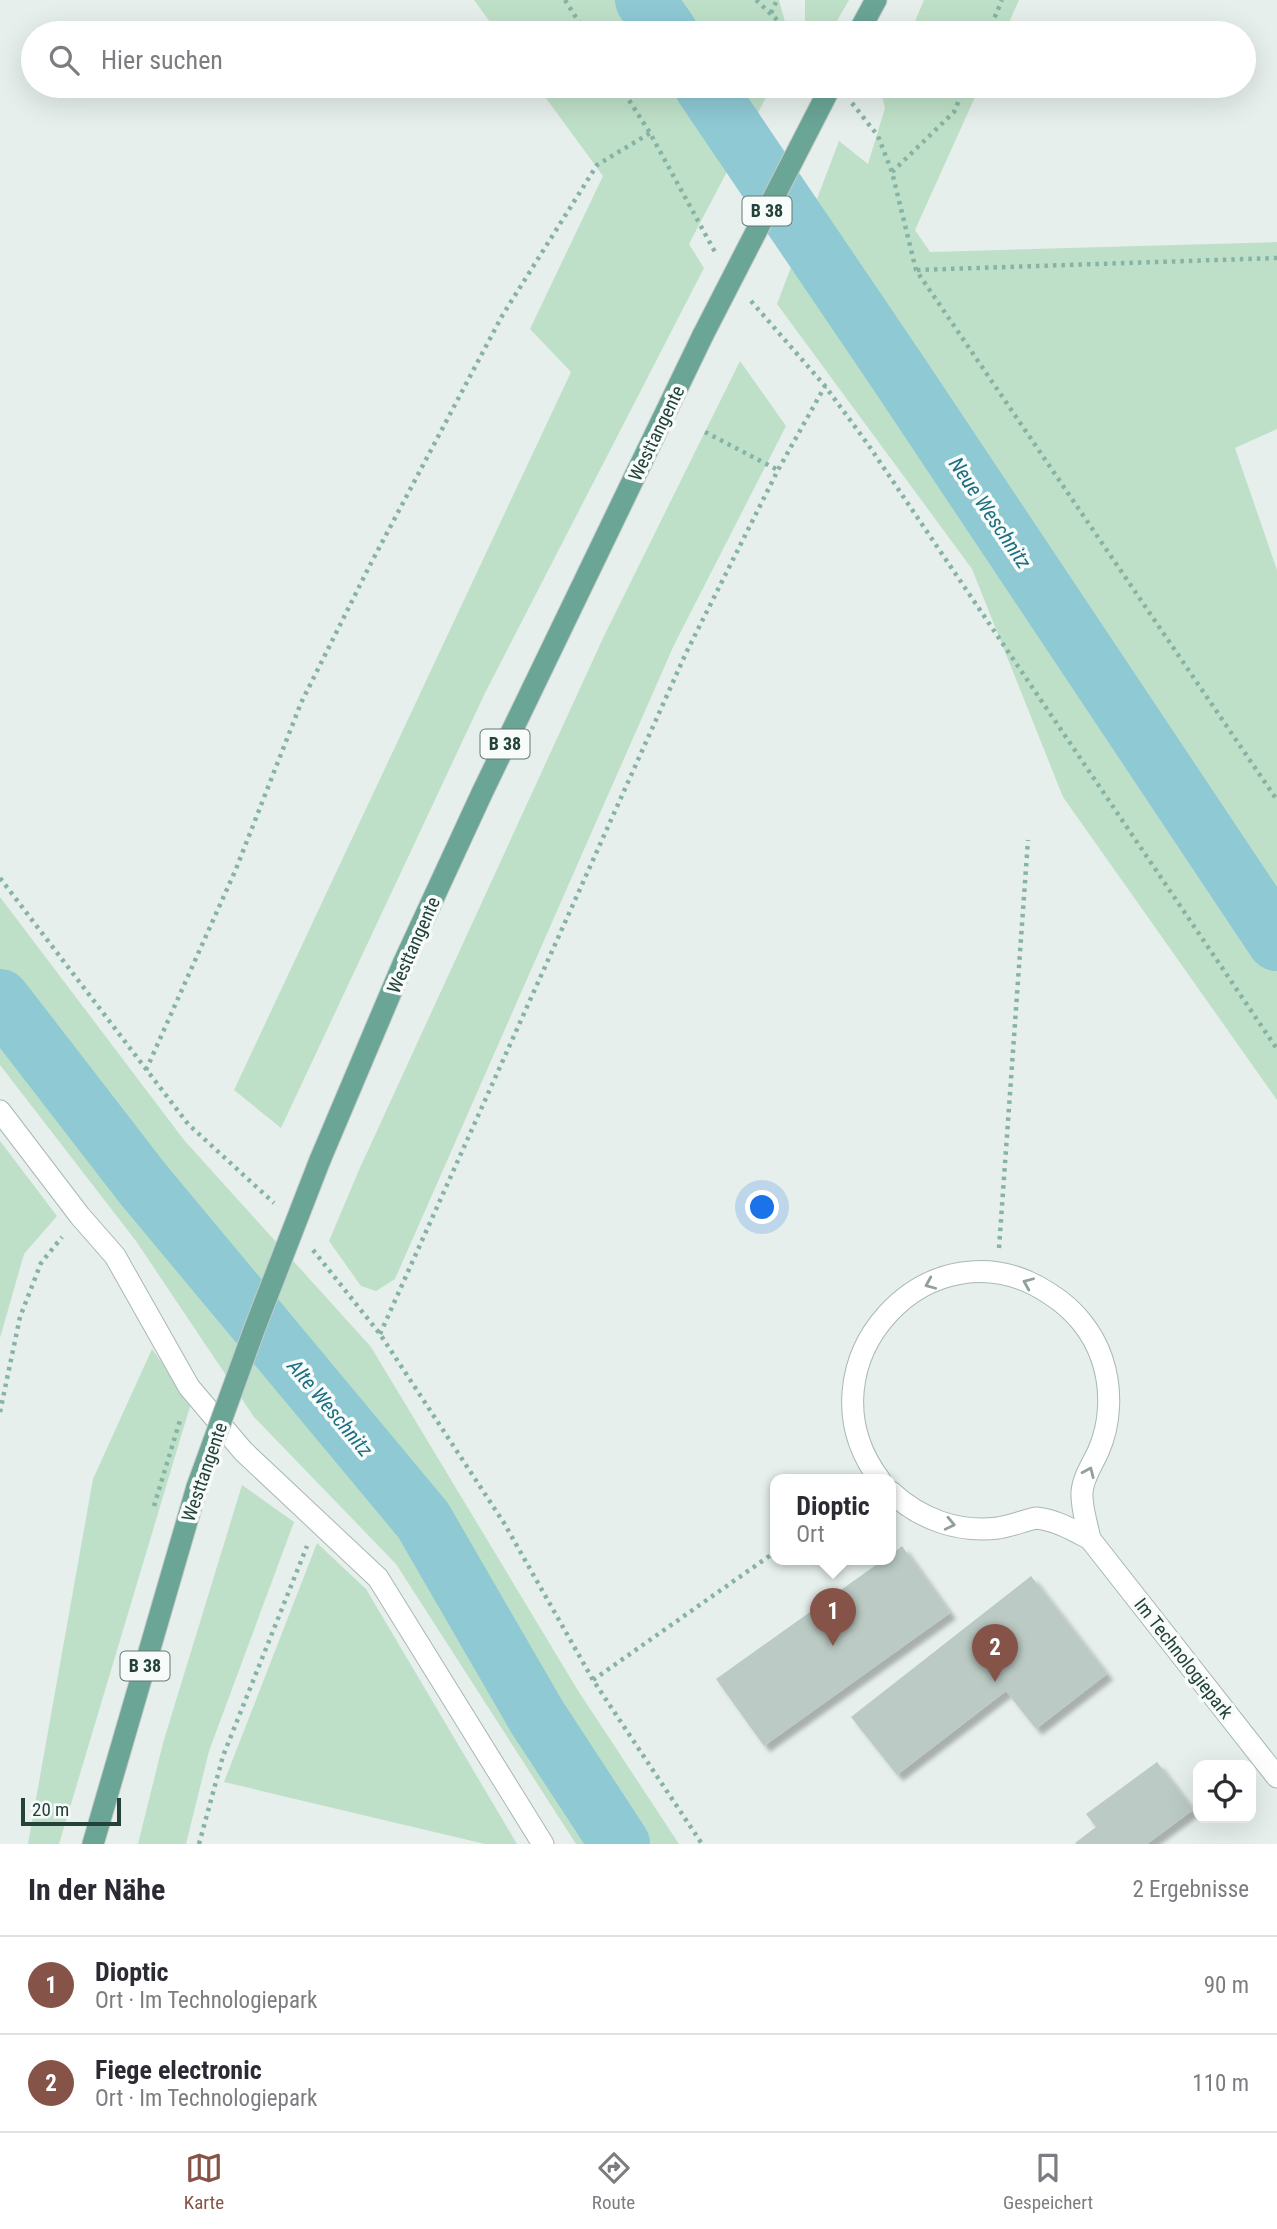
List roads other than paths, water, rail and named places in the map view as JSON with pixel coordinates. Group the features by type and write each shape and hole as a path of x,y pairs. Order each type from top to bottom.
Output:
{"main road":[{"path":"864,21 876,0"},
{"name":"Westtangente","path":"93,1844 197,1487 320,1160 403,964 476,805 704,335 835,98"}],"street":[{"path":"0,1111 80,1216 115,1256 190,1387 243,1451 378,1578 543,1844"},
{"name":"Im Technologiepark","path":"876,1474 860,1446 852,1412 854,1377 865,1344 885,1315 912,1292 961,1274 997,1273 1031,1283 1061,1301 1086,1327 1102,1359 1109,1394 1106,1429 1082,1491 1090,1539"},
{"name":"Im Technologiepark","path":"896,1496 918,1513 955,1526 986,1529 1045,1519 1090,1539 1277,1777"}],"waterway":[{"name":"Neue Weschnitz","path":"645,0 660,21"},
{"name":"Neue Weschnitz","path":"712,98 1277,941"},
{"name":"Alte Weschnitz","path":"0,999 143,1184 423,1520 537,1717 620,1844"}],"place":[{"name":"Dioptic","path":"833,1646"},
{"name":"Fiege electronic","path":"995,1682"}]}
